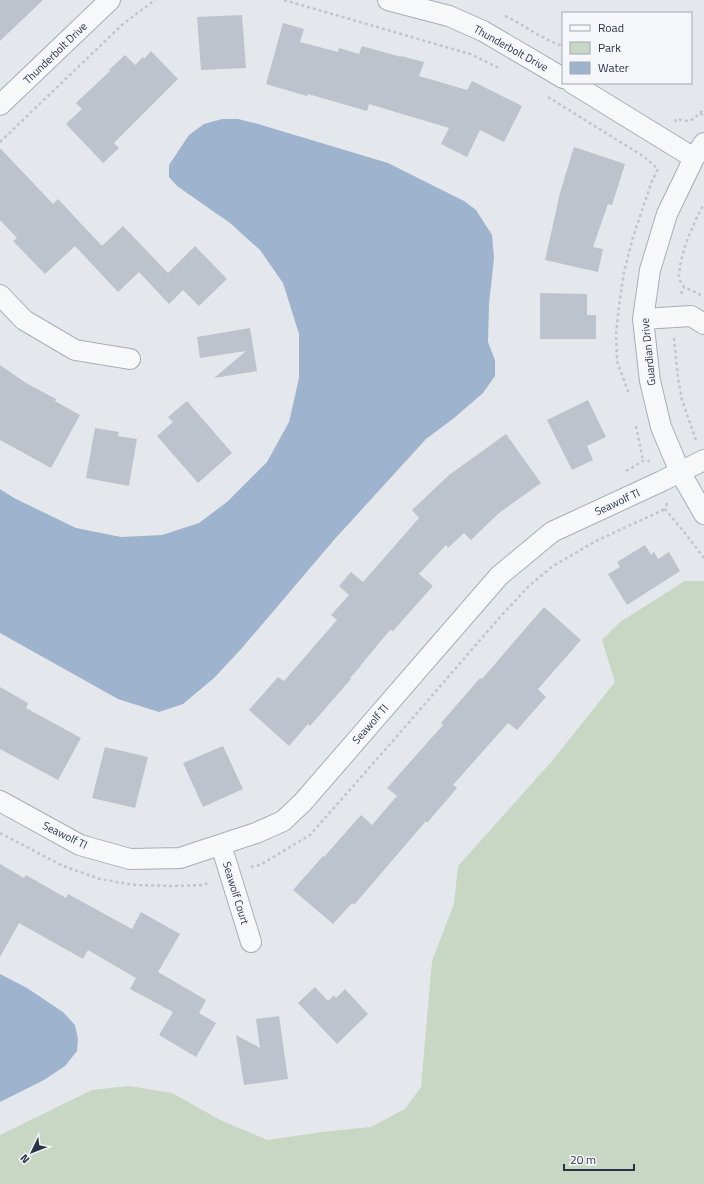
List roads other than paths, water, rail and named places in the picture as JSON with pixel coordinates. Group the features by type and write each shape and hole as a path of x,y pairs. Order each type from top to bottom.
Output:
{"street":[{"name":"Thunderbolt Drive","path":"0,106 110,0"},
{"name":"Thunderbolt Drive","path":"388,0 449,16 483,31 562,77"},
{"path":"574,84 699,150"},
{"name":"Guardian Drive","path":"699,150 667,214 650,270 643,319 650,382 661,427 680,472 704,514"},
{"path":"0,295 24,320 75,350 130,359"},
{"path":"643,319 691,316 704,324"},
{"name":"Seawolf Tl","path":"0,801 80,845 130,859 180,858 256,833 283,821 298,807 499,576 552,532 704,460"},
{"name":"Seawolf Court","path":"221,845 251,942"}],"water":[{"path":"222,119 238,119 258,124 388,163 464,201 476,210 492,235 494,258 489,304 488,342 495,360 495,376 483,393 454,418 426,439 333,541 242,648 214,678 183,704 159,712 118,699 0,633 0,489 14,498 76,528 121,537 162,535 199,523 227,502 267,462 289,422 299,378 299,334 283,283 260,250 230,223 177,186 169,177 169,165 189,135 204,124"},
{"path":"0,974 27,988 63,1012 75,1025 78,1039 77,1051 65,1066 44,1080 0,1102"}]}
